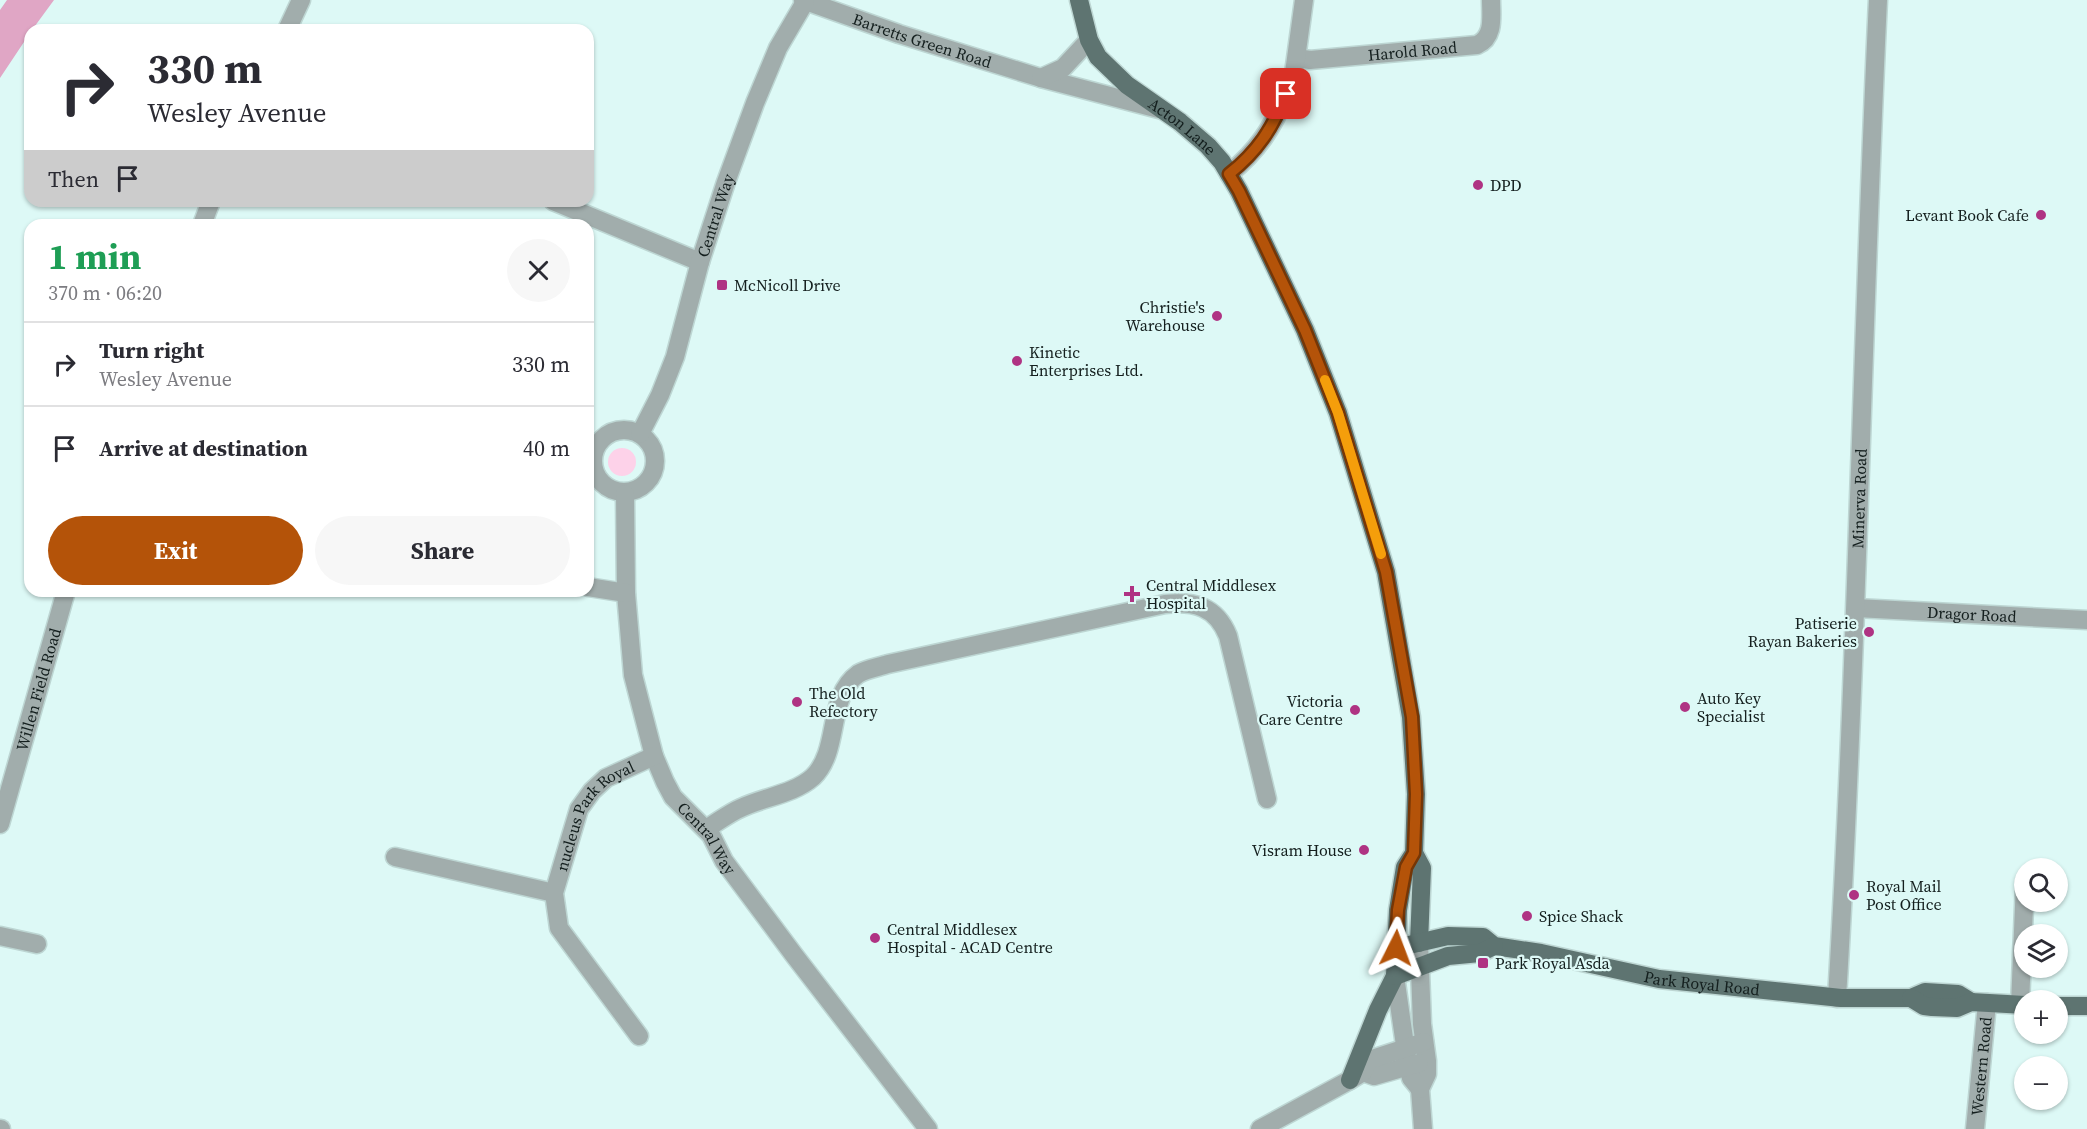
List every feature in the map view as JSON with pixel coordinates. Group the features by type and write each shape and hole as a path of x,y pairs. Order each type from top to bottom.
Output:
{"main road":[{"name":"Acton Lane","path":"1079,0 1089,40 1098,57 1114,74 1208,146 1229,174 1305,330 1338,413 1386,572 1412,717 1416,794 1414,853 1404,875 1397,923 1395,976"},
{"name":"Acton Lane","path":"1414,853 1422,868 1419,943"},
{"name":"Park Royal Road","path":"1396,948 1448,936 1465,935 1484,937 1494,946 1541,953 1659,979 1837,998 1911,998 1924,1006 1932,1007 1957,1008 1979,1003 2014,1005"},
{"name":"Park Royal Road","path":"1395,976 1448,956 1480,953 1494,946"},
{"path":"1357,1076 1381,1003 1395,976"},
{"path":"2068,1006 2087,1006"}],"street":[{"path":"290,24 301,0"},
{"name":"Harold Road","path":"1304,0 1296,65 1310,60 1477,45 1488,37 1491,0"},
{"name":"Minerva Road","path":"1837,998 1856,608 1878,0"},
{"name":"Barretts Green Road","path":"804,1 1041,78 1159,109"},
{"name":"Central Way","path":"640,434 660,395 675,357 700,262 755,103 778,48 804,1"},
{"path":"1041,78 1063,68 1089,40"},
{"path":"1229,174 1250,157 1269,130 1286,94"},
{"path":"567,207 700,262"},
{"path":"594,446 614,432 625,430 640,434 651,445 655,457 652,476 643,487 625,494 606,487 598,479 594,469"},
{"name":"Central Way","path":"625,494 626,594 633,675 654,756 673,797 706,829 724,861 928,1129"},
{"path":"594,588 626,594"},
{"name":"Willen Field Road","path":"0,825 64,597"},
{"path":"706,829 741,808 789,790 813,776 829,750 844,690 861,672 888,664 1165,604 1185,602 1209,610 1224,624 1267,799"},
{"name":"Dragor Road","path":"1856,608 2087,620"},
{"name":"nucleus Park Royal","path":"639,1036 559,928 554,893 579,809 592,791 606,778 654,756"},
{"name":"nucleus Park Royal","path":"395,858 554,893"},
{"path":"2023,990 2025,912"},
{"path":"0,936 38,945"},
{"name":"Acton Lane","path":"1419,943 1427,1061"},
{"path":"1395,976 1408,1066 1411,1078 1420,1089"},
{"name":"Western Road","path":"1975,1129 1979,1003"},
{"path":"1260,1129 1357,1076 1369,1060 1424,1042"},
{"path":"1357,1076 1374,1076 1427,1061 1427,1074 1420,1089 1423,1129"}],"shaded area":[{"path":"7,0 54,0 36,24 24,24 24,42 0,78 0,10"},
{"path":"622,448 632,452 636,462 632,472 622,476 612,472 608,462 612,452"}],"slow traffic":[{"path":"1325,380 1338,413 1381,554"}],"place":[{"name":"DPD","path":"1478,185"},
{"name":"Levant Book Cafe","path":"2041,215"},
{"name":"McNicoll Drive","path":"722,285"},
{"name":"Christie's Warehouse","path":"1217,316"},
{"name":"Kinetic Enterprises Ltd.","path":"1017,361"},
{"name":"Central Middlesex Hospital","path":"1132,594"},
{"name":"Patiserie Rayan Bakeries","path":"1869,632"},
{"name":"The Old Refectory","path":"797,702"},
{"name":"Auto Key Specialist","path":"1685,707"},
{"name":"Victoria Care Centre","path":"1355,710"},
{"name":"Visram House","path":"1364,850"},
{"name":"Royal Mail Post Office","path":"1854,895"},
{"name":"Spice Shack","path":"1527,916"},
{"name":"Central Middlesex Hospital - ACAD Centre","path":"875,938"},
{"name":"Park Royal Asda","path":"1483,963"}],"route":[{"path":"1286,94 1281,109 1269,130 1250,157 1229,174 1314,351 1338,413 1386,572 1412,717 1416,794 1414,853 1406,867 1398,910 1396,948"}]}
